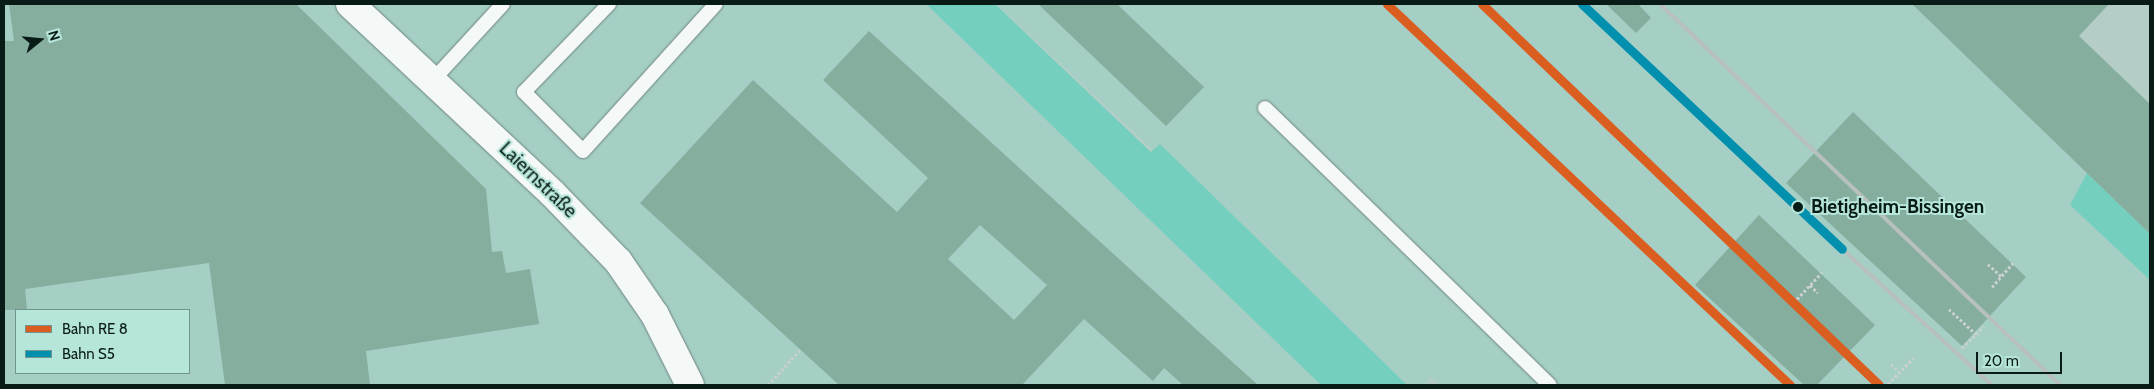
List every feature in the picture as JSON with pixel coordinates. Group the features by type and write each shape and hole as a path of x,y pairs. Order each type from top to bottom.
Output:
{"street":[{"name":"Laiernstraße","path":"350,4 433,80 618,261 655,315 690,385"}],"lane":[{"path":"433,80 503,4"},
{"path":"609,4 524,92 583,151 716,4"},
{"path":"1265,108 1550,385"}],"path":[{"path":"1992,287 2013,263"},
{"path":"1988,264 2001,276"},
{"path":"1798,299 1822,272"},
{"path":"1810,285 1818,293"},
{"path":"1950,309 1976,334"},
{"path":"1962,348 1984,326"},
{"path":"768,385 800,350"},
{"path":"1888,384 1912,358"},
{"path":"1892,364 1899,371"}],"shaded area":[{"path":"4,4 926,4 1321,385 4,385"},
{"path":"996,4 1912,4 2087,173 2070,205 2150,280 2150,385 1441,385 1431,377 1424,385 1406,385"}],"green space":[{"path":"926,4 995,4 1151,152 1160,144 1407,385 1321,385"},
{"path":"2087,173 2150,234 2150,280 2070,205"}],"building":[{"path":"9,4 296,4 486,189 492,252 502,251 506,273 530,269 539,324 366,351 370,385 225,385 209,263 25,289 27,309 4,310 4,41 14,41"},
{"path":"1038,4 1117,4 1204,87 1166,126"},
{"path":"1606,4 1638,4 1651,18 1636,33"},
{"path":"1912,4 2109,4 2079,36 2150,104 2150,234"},
{"path":"869,31 1258,385 1183,385 1164,368 1153,381 1084,319 1022,385 839,385 640,203 753,80 897,212 928,178 823,80","holes":["980,225 1047,285 1014,320 948,259"]},
{"path":"1853,112 2026,277 1962,346 1786,183"},
{"path":"1759,215 1875,325 1817,385 1804,385 1695,285"}],"railway":[{"path":"1660,4 2060,385"},
{"path":"1842,249 1992,385"}],"transit line":[{"path":"1387,4 1790,385"},
{"path":"1482,4 1879,385"}],"rail line":[{"name":"S5","path":"1582,4 1842,249"}],"place":[{"name":"Bietigheim-Bissingen","path":"1798,207"}]}
